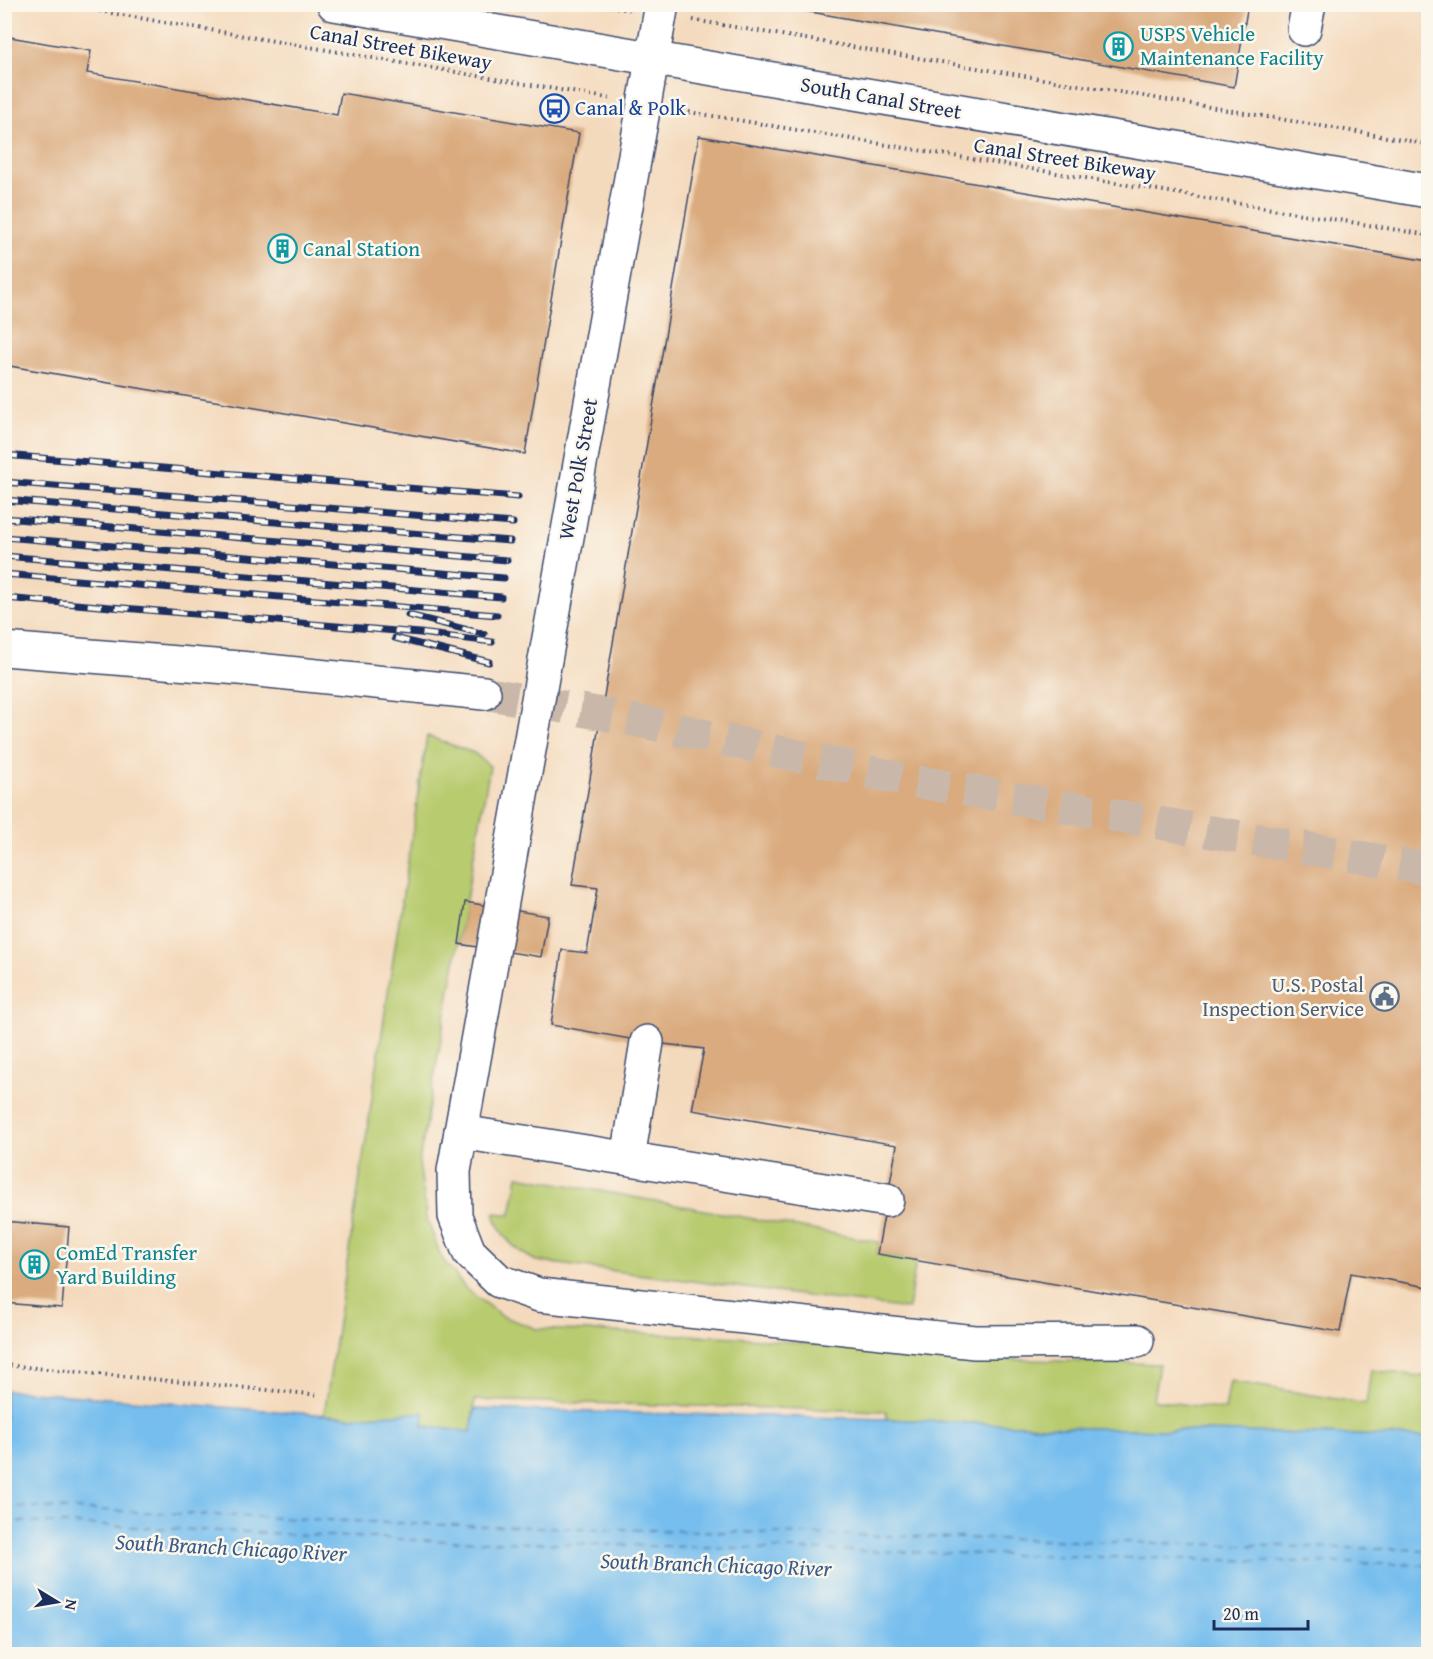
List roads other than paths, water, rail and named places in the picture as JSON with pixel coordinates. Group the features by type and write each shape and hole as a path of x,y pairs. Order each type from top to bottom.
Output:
{"main road":[{"name":"South Canal Street","path":"333,4 1428,191"},
{"name":"West Polk Street","path":"662,4 454,1171 455,1216 469,1251 499,1281 539,1295 975,1342 1137,1341"},
{"path":"4,649 239,668 484,693"},
{"path":"628,1158 647,1042"},
{"path":"461,1132 887,1200"}],"water":[{"name":"South Branch Chicago River","path":"5,1390 351,1417 424,1412 423,1426 471,1432 475,1409 886,1419 1085,1428 1428,1437 1428,1654 395,1654 373,1652 372,1654 5,1654"}],"tunnel":[{"path":"484,693 625,718 908,780 1428,869"}],"railway":[{"path":"4,455 518,497"},
{"path":"4,482 513,523"},
{"path":"4,500 510,541"},
{"path":"4,518 507,560"},
{"path":"4,537 504,578"},
{"path":"4,556 501,597"},
{"path":"4,574 497,615"},
{"path":"4,598 420,633 492,642"},
{"path":"408,615 484,634"},
{"path":"395,638 489,662"}],"place":[{"name":"USPS Vehicle Maintenance Facility","path":"1119,46"},
{"name":"Canal & Polk","path":"554,108"},
{"name":"Canal Station","path":"282,249"},
{"name":"U.S. Postal Inspection Service","path":"1385,997"},
{"name":"ComEd Transfer Yard Building","path":"35,1265"}]}
